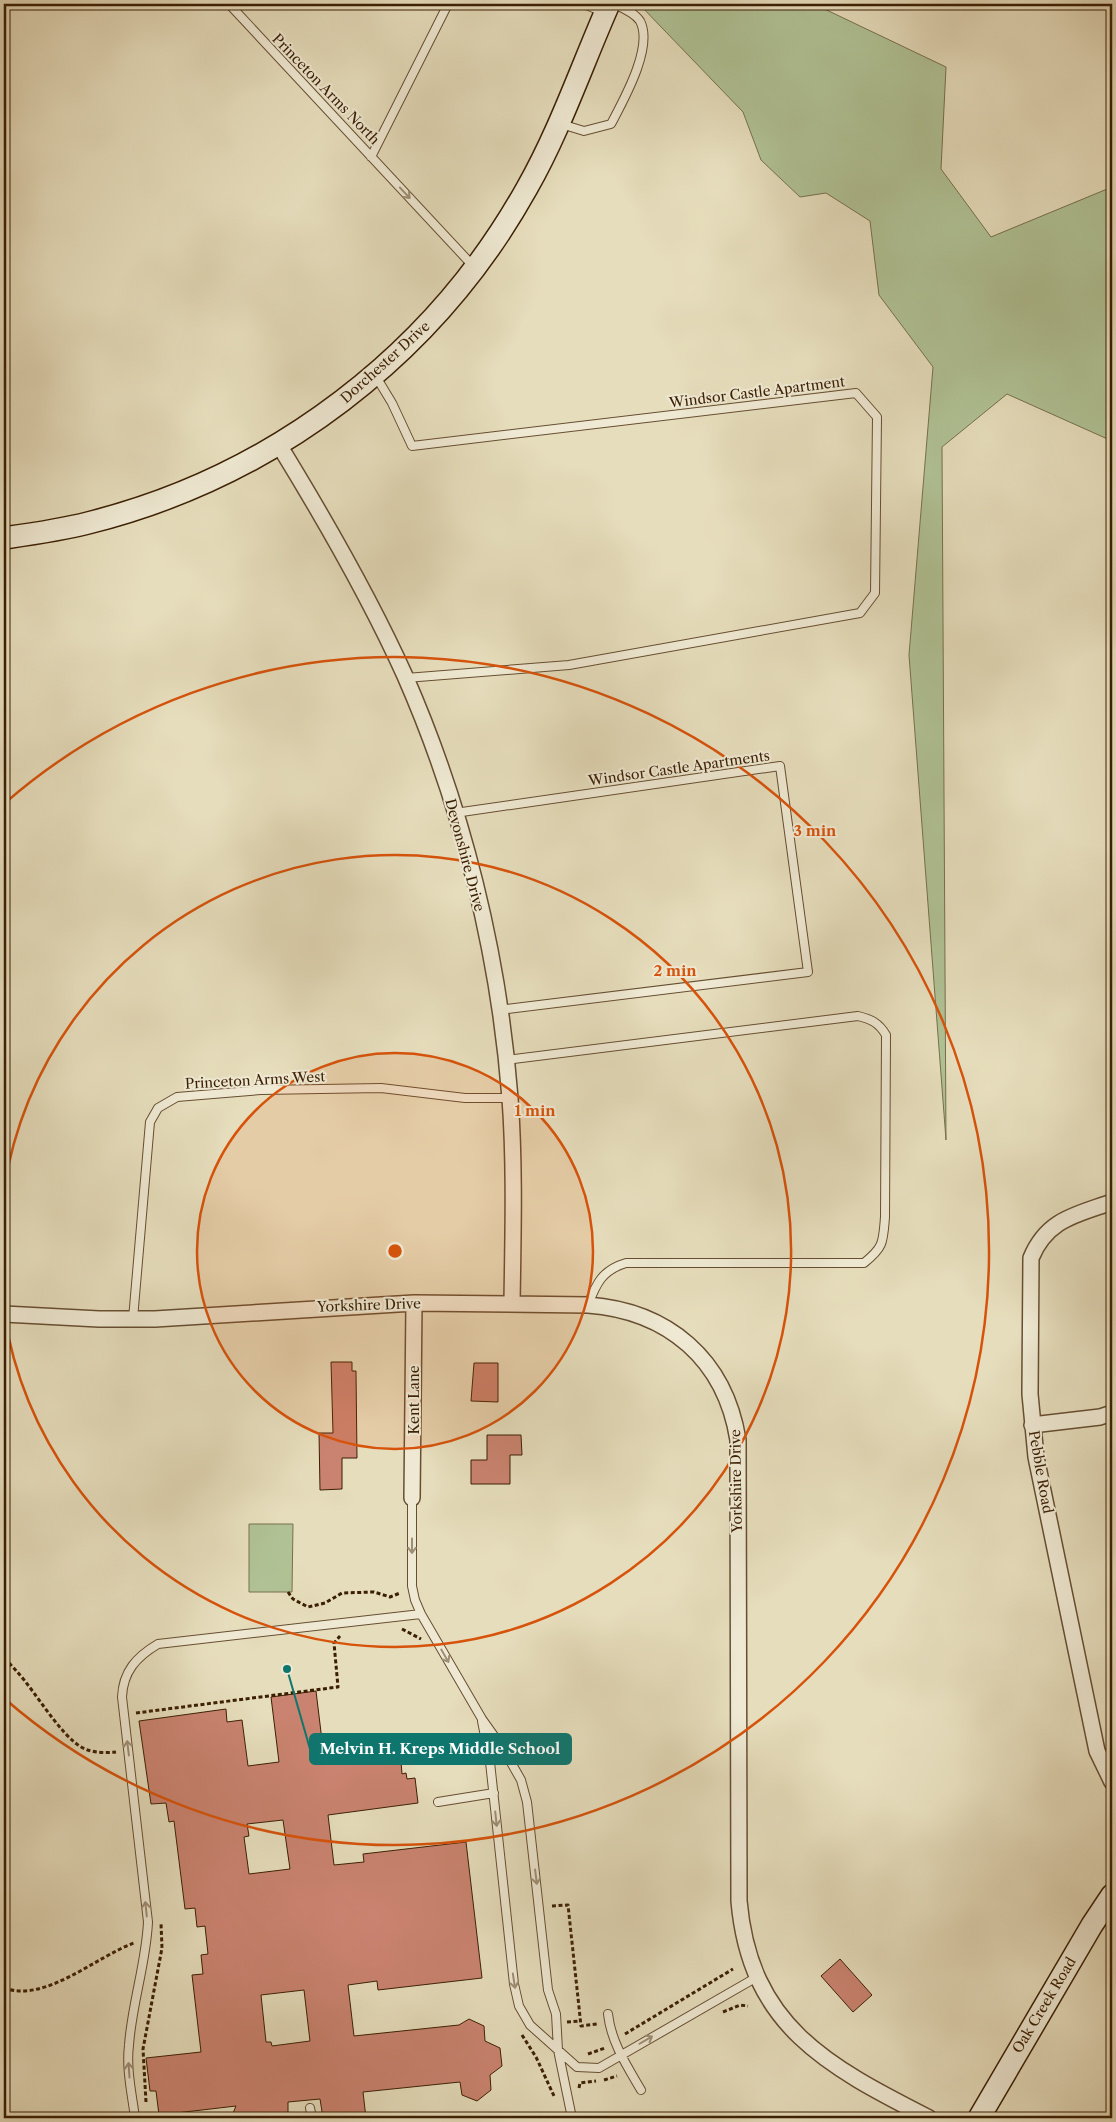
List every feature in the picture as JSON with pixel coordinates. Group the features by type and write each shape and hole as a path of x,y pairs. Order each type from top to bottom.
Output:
{"street":[{"name":"Dorchester Drive","path":"4,538 88,523 185,491 279,445 326,414 375,375 428,324 475,268 503,228 528,187 559,123 609,7"},
{"name":"Devonshire Drive","path":"279,445 329,527 368,598 406,678 455,813 476,887 499,1010 510,1098 514,1179 512,1303"},
{"name":"Pebble Road","path":"1112,1202 1064,1219 1048,1230 1038,1241 1031,1258 1030,1394 1036,1457 1097,1751 1112,1782"},
{"name":"Yorkshire Drive","path":"4,1314 132,1319 414,1303 588,1305 614,1307 638,1313 683,1339 715,1376 735,1421 738,1450 739,1901 742,1932 757,1977 771,2004 782,2018 823,2058 846,2074 929,2118"},
{"name":"Kent Lane","path":"412,1498 414,1303"},
{"path":"1032,1425 1100,1417 1112,1413"},
{"name":"Oak Creek Road","path":"979,2118 1087,1933 1112,1895"}],"lane":[{"name":"Princeton Arms North","path":"229,4 371,157 448,4"},
{"path":"559,123 584,131 611,124 631,86 644,41 640,22 632,14 609,7 584,4"},
{"path":"371,157 475,268"},
{"name":"Windsor Castle Apartment","path":"375,375 392,403 412,446 856,393 877,417 875,592 860,613 569,665 406,678"},
{"name":"Windsor Castle Apartments","path":"455,813 780,766 808,972 499,1010"},
{"path":"506,1060 858,1016 870,1019 881,1026 886,1035 885,1217 882,1246 874,1255 864,1263 626,1263 607,1271 598,1280 588,1305"},
{"name":"Princeton Arms West","path":"132,1319 150,1122 158,1108 177,1097 261,1090 381,1088 465,1098 510,1098"},
{"path":"412,1498 412,1586 420,1614 482,1719 504,1750 521,1780 527,1802 548,1990 556,2014 558,2050 572,2118"},
{"path":"135,2118 128,2068 128,2044 147,1945 148,1922 122,1697 122,1682 132,1666 145,1652 158,1644 420,1614"},
{"path":"482,1719 494,1793 514,1984 520,2006 530,2025 577,2067 599,2068 757,1977"},
{"path":"438,1802 494,1793"},
{"path":"608,2014 610,2029 620,2055 640,2090"},
{"path":"310,2108 312,2118"}],"path":[{"path":"288,1592 293,1599 308,1607 325,1603 342,1593 374,1592 390,1597 400,1593"},
{"path":"395,1628 416,1634 426,1646"},
{"path":"137,1722 136,1712 338,1687 334,1643 343,1634"},
{"path":"4,1659 21,1676 68,1736 84,1749 102,1753 116,1752"},
{"path":"552,1906 568,1905 582,2026 597,2024"},
{"path":"147,2109 143,2049 162,1948 161,1915"},
{"path":"4,1988 28,1992 44,1987 136,1943"},
{"path":"625,2034 733,1969"},
{"path":"568,2030 567,2021 581,2021"},
{"path":"585,2055 606,2047"},
{"path":"577,2094 580,2083 617,2076"}],"green space":[{"path":"639,4 814,4 946,67 941,169 991,237 1112,187 1112,441 1007,394 942,447 946,1140 909,655 933,367 879,295 870,221 826,193 800,197 761,160 743,112"},
{"path":"249,1524 293,1524 292,1592 249,1592"}],"building":[{"path":"331,1362 352,1362 352,1371 356,1371 357,1458 342,1458 342,1489 320,1490 319,1433 333,1433"},
{"path":"474,1363 498,1363 498,1402 471,1401"},
{"path":"487,1435 521,1435 522,1455 510,1455 510,1484 471,1484 471,1460 487,1460"},
{"path":"316,1691 324,1757 400,1749 402,1774 406,1773 407,1779 415,1778 418,1803 328,1815 334,1865 364,1862 363,1854 466,1842 482,1978 378,1990 377,1981 348,1985 354,2036 459,2025 469,2019 484,2026 485,2041 500,2048 502,2066 490,2075 491,2090 477,2101 462,2095 460,2082 363,2092 366,2118 323,2118 320,2099 288,2102 288,2118 231,2118 236,2106 159,2115 156,2091 150,2091 146,2058 201,2052 192,1975 203,1974 201,1955 208,1954 205,1926 197,1927 195,1908 185,1909 174,1821 169,1822 166,1803 151,1804 139,1721 226,1709 227,1722 242,1720 248,1766 279,1762 271,1697","holes":["283,1820 290,1869 249,1874 244,1837 249,1836 247,1824","304,1990 310,2041 272,2046 271,2042 266,2042 261,1995"]},
{"path":"840,1959 872,1995 853,2012 821,1976"}],"place":[{"name":"Melvin H. Kreps Middle School","path":"287,1669"}]}
